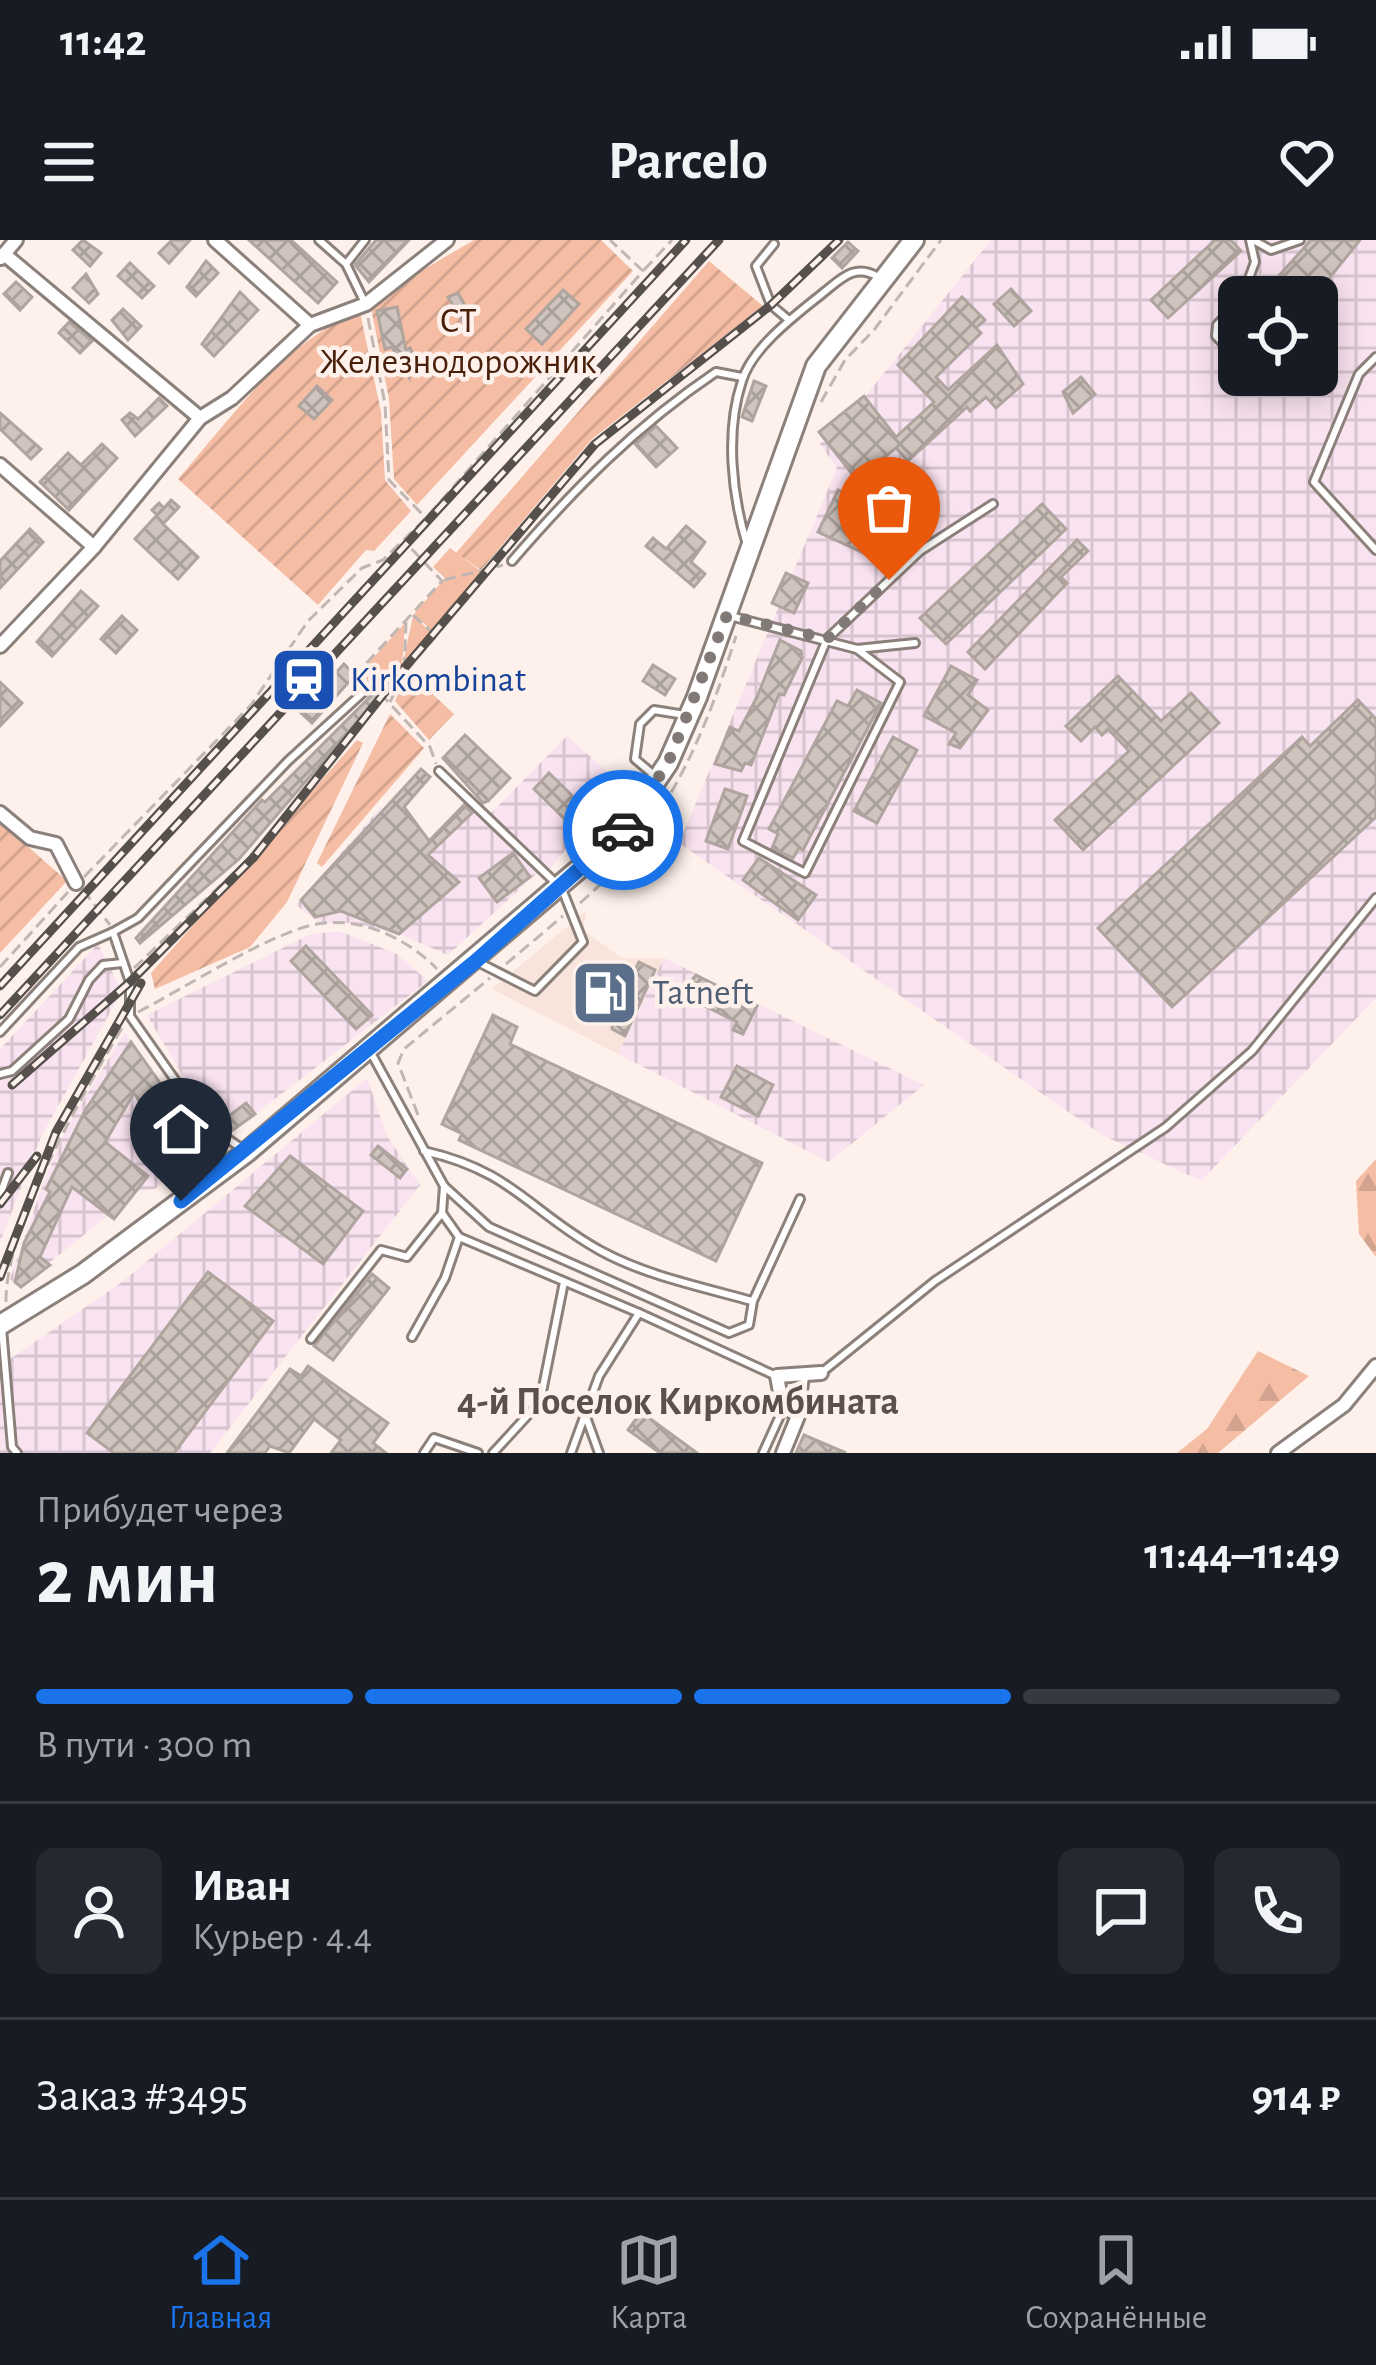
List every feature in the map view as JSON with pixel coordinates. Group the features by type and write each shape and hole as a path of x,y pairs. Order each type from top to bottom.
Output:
{"main road":[{"path":"3,1323 82,1274 247,1152 620,835 658,779 688,716 816,366 914,240"}],"street":[{"path":"16,240 2,256 200,418"},
{"path":"215,240 310,325"},
{"path":"0,646 94,547 200,418 232,398 310,325 366,304 447,240"},
{"path":"0,465 94,547"},
{"path":"0,813 30,838 56,844 76,884"},
{"path":"1278,1453 1344,1405 1376,1366"},
{"path":"783,1453 800,1411 783,1408 777,1376 820,1372"}],"lane":[{"path":"320,240 346,264 366,304"},
{"path":"346,264 365,240"},
{"path":"1252,240 1271,250 1300,240"},
{"path":"1250,276 1256,262 1252,240"},
{"path":"774,244 756,266 771,305 789,320"},
{"path":"748,550 734,499 742,377 789,320 849,272 866,269 881,279"},
{"path":"1376,357 1358,374 1314,482 1376,550"},
{"path":"512,561 605,457 650,416 716,371 742,377"},
{"path":"727,615 827,639 857,649 900,682 805,873 743,841 827,639 920,551 993,504"},
{"path":"857,649 914,643"},
{"path":"0,1032 79,947 138,918 288,760 370,686"},
{"path":"658,779 631,757 640,724 653,710 688,716"},
{"path":"439,772 562,889 583,941 535,991 476,961"},
{"path":"820,1372 935,1281 1166,1127 1252,1051 1376,898"},
{"path":"113,932 128,973 130,1016 206,1124 247,1152"},
{"path":"0,1074 12,1071 69,1018 103,965 122,963"},
{"path":"368,1048 445,1186 489,1227 729,1333 748,1325 753,1301 800,1198"},
{"path":"421,1150 495,1173 600,1250 656,1274 753,1301"},
{"path":"0,1195 8,1173"},
{"path":"310,1339 381,1250 407,1257 442,1214 445,1186"},
{"path":"442,1214 459,1237 777,1376"},
{"path":"412,1337 445,1278 459,1237"},
{"path":"493,1453 541,1402 564,1282"},
{"path":"571,1453 599,1376 639,1313"},
{"path":"3,1323 12,1447 17,1453"},
{"path":"800,1411 805,1377"},
{"path":"764,1453 783,1408"},
{"path":"586,1416 598,1453"},
{"path":"424,1453 434,1438 478,1453"}],"path":[{"path":"610,240 643,271"},
{"path":"0,967 251,705 308,621 362,568 383,560 427,518 672,240"},
{"path":"366,304 385,404 389,480 427,518"},
{"path":"403,542 432,572 425,578"},
{"path":"442,581 512,561"},
{"path":"412,614 437,637 404,674 390,703 430,747 439,772"},
{"path":"404,674 406,620"},
{"path":"128,973 245,862 307,788"},
{"path":"76,884 108,920"},
{"path":"3,1323 6,1282 43,1177 66,1124 130,1016 316,924 380,931 417,947 438,970"}],"shaded area":[{"path":"991,240 1376,240 1376,998 1201,1181 1102,1135 679,843 837,468 820,444 848,418"},
{"path":"567,736 621,783 547,872 491,813"},
{"path":"381,807 428,855 476,809 537,873 448,955 399,934 353,923 318,922 296,905"},
{"path":"587,910 583,930 622,958 664,958 618,1054 492,989"},
{"path":"339,931 397,954 428,981 232,1132 203,1110 147,1015 311,934"},
{"path":"98,944 122,991 41,1137 0,1242 0,1049"},
{"path":"664,958 924,1085 829,1162 618,1054"},
{"path":"125,1032 207,1144 155,1189 140,1190 19,1287 10,1279 43,1184 67,1127"},
{"path":"367,1078 387,1136 420,1185 210,1453 0,1453 0,1366 122,1282"}],"green space":[{"name":"СТ Железнодорожник","path":"474,240 601,240 633,271 417,505 394,479 389,399 371,308 392,288"},
{"path":"709,261 763,306 592,439 481,570 456,553"},
{"path":"360,312 381,412 385,480 411,511 374,551 366,550 318,605 178,479 283,362 332,325"},
{"path":"450,548 483,573 433,632 414,614 445,578 433,567"},
{"path":"413,616 432,633 383,693 365,678 365,667 405,623 402,667"},
{"path":"408,671 454,714 429,740 395,701"},
{"path":"390,714 424,748 322,867 317,863"},
{"path":"357,740 363,743 287,902 250,947 155,989 151,973"},
{"path":"0,822 67,881 0,953"},
{"path":"1376,1159 1376,1257 1359,1234 1356,1181"},
{"path":"1258,1351 1309,1376 1218,1453 1177,1453 1207,1429"}],"building":[{"path":"83,240 101,253 90,266 73,250"},
{"path":"172,240 190,240 169,263 159,253"},
{"path":"249,240 291,240 337,282 318,303"},
{"path":"376,240 409,240 369,282 355,265"},
{"path":"1215,240 1231,240 1241,251 1168,318 1151,300"},
{"path":"1311,240 1360,240 1331,276 1279,276"},
{"path":"848,242 858,251 842,268 832,258"},
{"path":"206,261 218,273 196,296 187,287"},
{"path":"130,263 154,286 142,298 118,276"},
{"path":"86,274 98,294 89,303 73,288"},
{"path":"16,282 32,297 20,310 4,294"},
{"path":"1011,289 1031,311 1014,326 994,304"},
{"path":"563,290 579,304 542,344 526,329"},
{"path":"240,292 258,310 214,356 202,344"},
{"path":"458,293 473,320 464,324 448,297"},
{"path":"962,297 985,320 976,328 981,333 936,377 948,390 997,345 1023,384 996,408 986,397 970,411 967,407 908,461 896,448 856,479 819,432 864,396 896,437 934,402 898,365"},
{"path":"397,307 406,350 410,348 418,363 409,368 409,377 392,347 385,349 377,311"},
{"path":"123,309 141,326 128,340 112,320"},
{"path":"69,322 92,341 80,353 59,333"},
{"path":"1081,377 1095,394 1073,413 1063,392"},
{"path":"754,381 766,386 752,421 742,417"},
{"path":"317,386 332,400 314,419 299,406"},
{"path":"159,398 167,406 135,436 122,420 130,413 138,419"},
{"path":"0,413 41,449 31,459 0,429"},
{"path":"656,426 677,448 656,467 635,444"},
{"path":"102,444 117,458 69,510 40,482 68,453 81,465"},
{"path":"838,490 889,513 864,553 818,532"},
{"path":"171,500 179,507 163,524 198,557 178,579 135,539 157,515 152,510 159,503 164,508"},
{"path":"1042,504 1066,529 946,644 920,618"},
{"path":"686,526 705,542 691,562 705,574 694,587 646,546 653,538 666,549"},
{"path":"30,529 43,542 0,588 0,561"},
{"path":"1077,540 1088,551 1061,577 1067,583 985,669 968,652"},
{"path":"786,573 808,583 794,613 772,603"},
{"path":"81,591 98,606 52,656 37,642"},
{"path":"122,616 137,630 116,653 101,639"},
{"path":"780,640 801,651 802,658 784,695 779,694 751,765 745,763 741,771 715,764 730,727 739,731 757,697"},
{"path":"344,664 355,675 312,723 300,712"},
{"path":"653,665 675,679 665,695 643,681"},
{"path":"951,666 977,680 968,695 988,710 960,748 949,744 956,733 924,716"},
{"path":"1118,676 1161,721 1191,693 1219,723 1083,850 1055,820 1129,751 1108,729 1102,735 1095,727 1081,741 1066,726"},
{"path":"0,682 22,703 0,726"},
{"path":"857,690 881,703 803,850 799,848 793,858 772,848 778,834 769,829 837,701 848,706"},
{"path":"376,691 381,694 239,859 140,943 136,938 262,800"},
{"path":"1358,700 1376,719 1376,817 1172,1007 1098,928 1302,737 1310,746"},
{"path":"465,735 510,778 483,803 443,758"},
{"path":"893,737 917,750 877,823 854,811"},
{"path":"421,769 430,777 404,807 429,841 464,805 472,813 428,855 459,882 399,934 341,911 315,917 301,900"},
{"path":"549,773 592,815 577,831 534,789"},
{"path":"725,789 747,796 728,849 706,841"},
{"path":"513,853 530,877 497,902 479,878"},
{"path":"759,858 816,895 798,920 743,880"},
{"path":"306,946 372,1015 356,1029 291,961"},
{"path":"639,962 655,970 625,1036 612,1029 614,1008 575,987 584,969 624,991"},
{"path":"696,975 757,1006 743,1034 733,1030 737,1022 681,994"},
{"path":"493,1015 517,1027 510,1044 762,1163 716,1261 459,1140 462,1134 442,1124"},
{"path":"131,1042 210,1154 179,1178 165,1161 173,1154 134,1093 105,1142 148,1176 114,1219 72,1187 40,1257 50,1265 21,1287 15,1282 24,1243 50,1192 46,1189 86,1109"},
{"path":"737,1066 773,1085 758,1116 721,1097"},
{"path":"246,1103 255,1114 233,1130 225,1119"},
{"path":"378,1146 407,1169 400,1178 371,1155"},
{"path":"290,1156 363,1211 323,1264 245,1206"},
{"path":"208,1272 273,1321 174,1453 114,1453 87,1433"},
{"path":"372,1274 389,1288 333,1360 314,1346"},
{"path":"308,1366 388,1423 373,1443 386,1453 331,1453 341,1440 314,1419 289,1453 270,1446 265,1453 227,1453 290,1369 301,1376"},
{"path":"641,1412 697,1453 660,1453 628,1430"},
{"path":"804,1435 846,1453 796,1453"}],"railway":[{"path":"0,986 686,240"},
{"path":"0,1015 719,240"},
{"path":"12,1085 130,982 254,857 401,672 595,444 771,305 839,240"},
{"path":"0,1277 56,1132 141,983"},
{"path":"0,1204 37,1156"}],"way so far":[{"path":"623,830 668,763 727,615 827,639 889,580"}],"place":[{"name":"Kirkombinat","path":"304,680"},
{"name":"Tatneft","path":"605,993"}],"district":[{"name":"4-й Поселок Киркомбината","path":"678,1402"}],"route":[{"path":"181,1201 247,1152 562,889 623,830"}]}
